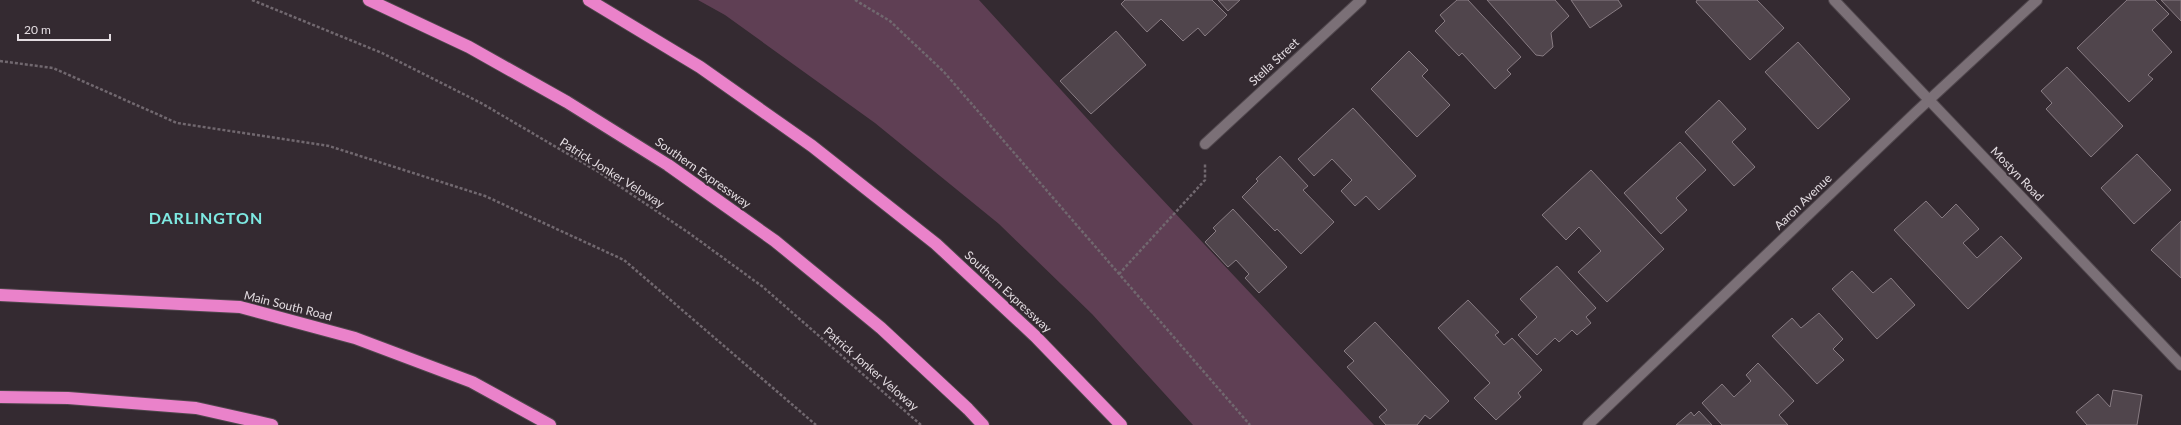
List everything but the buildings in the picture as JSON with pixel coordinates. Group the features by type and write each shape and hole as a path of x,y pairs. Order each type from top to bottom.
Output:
{"highway":[{"name":"Southern Expressway","path":"369,0 469,47 567,102 668,165 775,241 857,309 968,409 983,425"},
{"name":"Southern Expressway","path":"589,0 700,67 812,146 936,244 1035,336 1121,425"},
{"name":"Main South Road","path":"0,295 240,307 355,338 472,382 550,425"},
{"path":"0,397 68,398 196,408 272,425"}],"street":[{"name":"Stella Street","path":"1205,144 1361,0"},
{"name":"Mostyn Road","path":"1834,0 2181,365"},
{"name":"Aaron Avenue","path":"1588,425 1929,100 2038,0"}],"path":[{"name":"Patrick Jonker Veloway","path":"252,0 396,60 481,103 597,171 689,233 763,287 921,425"},
{"path":"856,0 890,21 944,72 1250,425"},
{"path":"0,62 53,68 177,123 329,146 485,196 624,260 816,425"},
{"path":"1120,274 1205,180 1205,144"}],"shaded area":[{"path":"698,0 979,0 1113,147 1374,425 1193,425 1092,314 999,224 875,123 725,15"}],"district":[{"name":"DARLINGTON","path":"206,218"}]}
